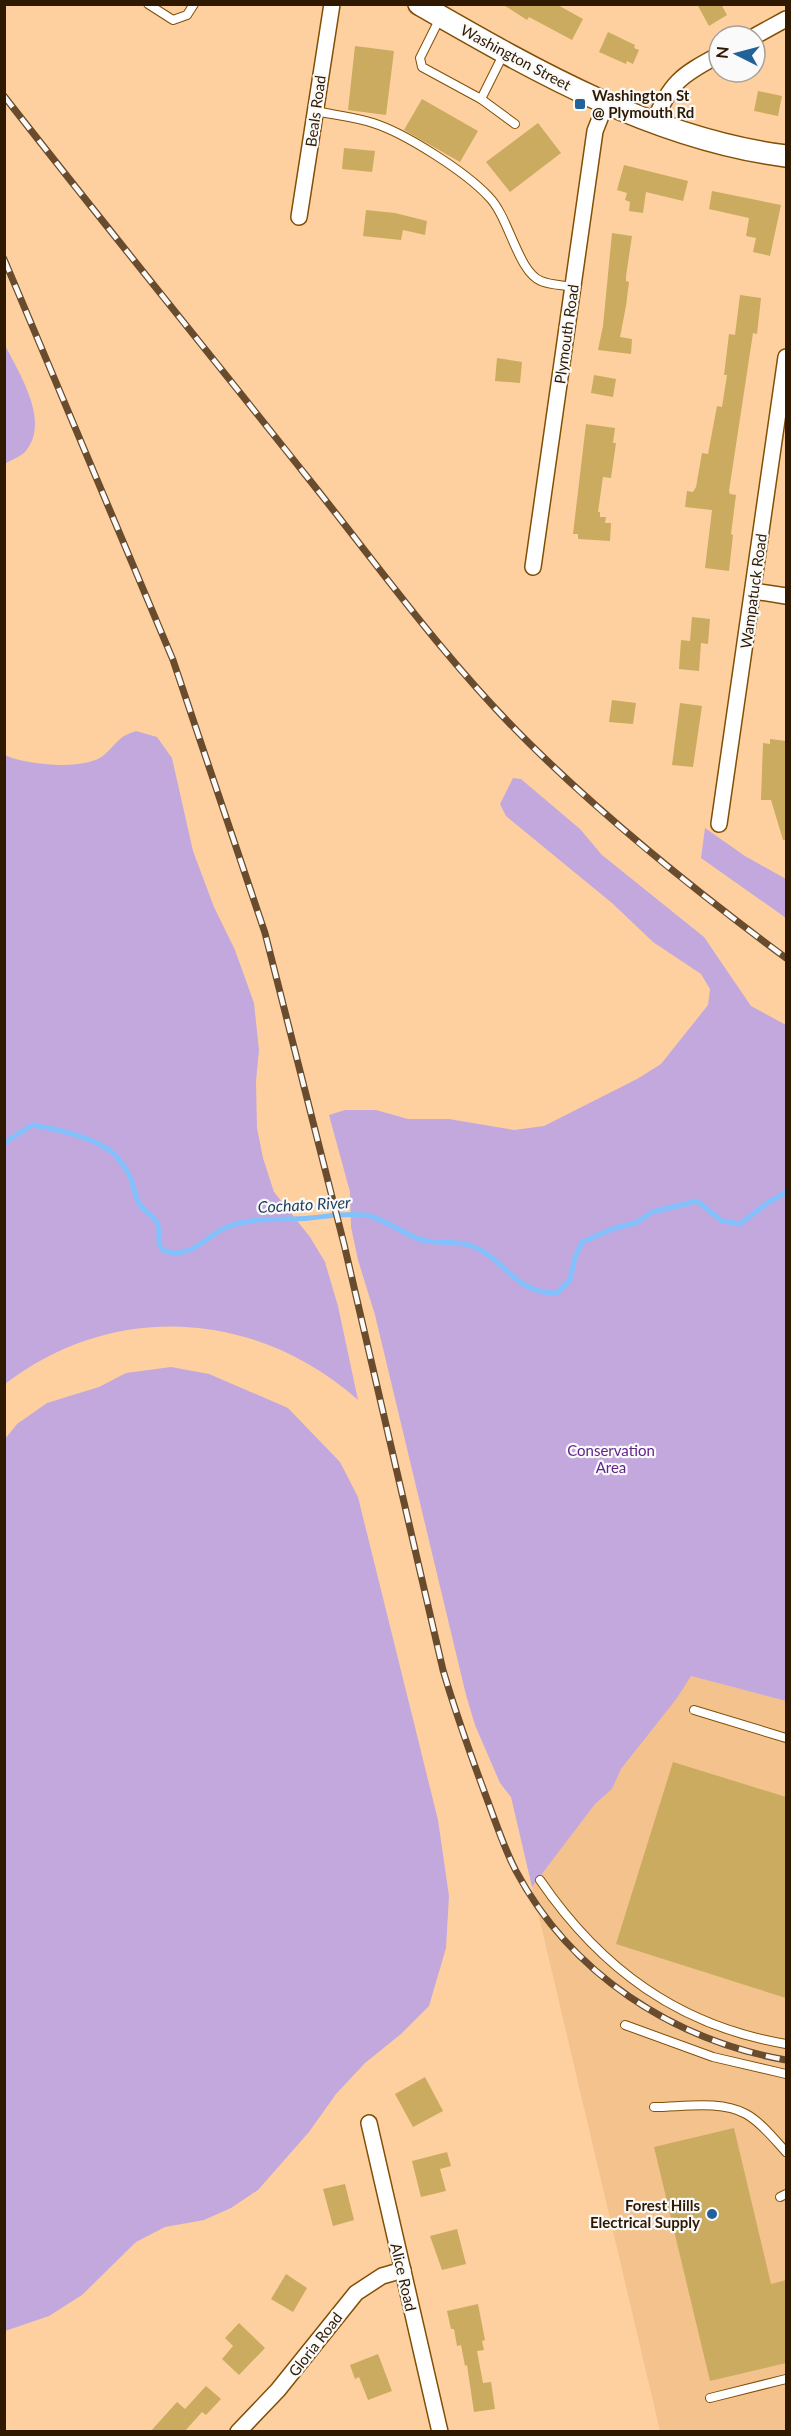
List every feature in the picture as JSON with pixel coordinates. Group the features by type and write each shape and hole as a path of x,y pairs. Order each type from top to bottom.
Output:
{"main road":[{"name":"Washington Street","path":"430,9 504,52 606,103 653,123 718,144 786,156"}],"street":[{"name":"Beals Road","path":"299,218 332,4"},
{"path":"767,30 786,20"},
{"path":"653,123 663,100 675,82 707,61"},
{"name":"Plymouth Road","path":"533,567 595,130 606,103"},
{"name":"Wampatuck Road","path":"719,824 786,357"},
{"path":"754,591 786,596"},
{"name":"Alice Road","path":"369,2123 440,2432"},
{"name":"Gloria Road","path":"238,2432 278,2390 356,2293 382,2276 403,2270"}],"lane":[{"path":"148,4 173,20 188,15 194,4"},
{"path":"430,9 420,58 422,67 481,99 515,124"},
{"path":"481,99 504,52"},
{"path":"315,111 365,120 385,127 464,175 480,188 499,209 530,273 541,281 573,287"},
{"path":"694,1710 786,1738"},
{"path":"540,1880 571,1923 596,1950 645,1989 684,2012 713,2025 786,2044"},
{"path":"625,2025 729,2062 786,2074"},
{"path":"654,2107 716,2106 737,2111 753,2118 786,2152"},
{"path":"710,2398 786,2379"}],"shaded area":[{"path":"691,1676 786,1701 786,2431 660,2431 532,1887"}],"green space":[{"path":"4,343 30,397 35,426 32,440 25,452 5,464"},
{"path":"136,731 157,737 172,758 193,851 214,907 235,950 254,1003 259,1050 256,1081 257,1128 263,1158 274,1192 310,1237 325,1262 338,1306 358,1400 318,1370 275,1348 230,1333 184,1327 138,1328 92,1338 47,1357 5,1384 5,755 40,764 84,763 104,755 121,738"},
{"name":"Conservation Area","path":"513,778 521,779 580,829 602,855 704,937 751,1006 786,1025 786,1701 691,1676 677,1698 621,1769 612,1789 595,1804 532,1887 511,1797 500,1783 475,1725 466,1695 375,1315 358,1260 351,1227 350,1192 329,1115 345,1110 376,1110 408,1119 449,1119 514,1130 544,1126 637,1079 661,1064 708,1005 710,989 701,974 653,942 612,903 506,816 500,804"},
{"path":"705,828 745,856 786,879 786,918 701,858"},
{"path":"171,1367 209,1374 288,1408 340,1462 358,1497 438,1820 449,1896 446,1948 429,2006 401,2034 365,2063 336,2094 309,2132 258,2190 231,2208 204,2220 165,2227 136,2242 82,2295 49,2316 5,2331 5,1439 17,1424 47,1403 99,1387 126,1373"}],"building":[{"path":"502,4 556,4 583,19 572,40 529,17 527,20"},
{"path":"697,4 721,4 727,15 712,24 708,24"},
{"path":"608,32 635,45 634,48 639,50 633,64 627,61 626,64 599,52"},
{"path":"355,46 394,51 386,115 348,110"},
{"path":"758,91 782,96 778,116 754,111"},
{"path":"422,99 478,131 460,162 404,130"},
{"path":"538,123 561,153 510,192 486,162"},
{"path":"344,148 375,151 372,172 342,169"},
{"path":"624,165 688,181 683,201 646,192 643,213 629,211 630,202 625,200 627,193 617,190"},
{"path":"712,191 781,205 770,256 753,252 756,238 746,236 749,218 709,209"},
{"path":"366,210 395,213 427,221 425,235 403,230 401,240 363,236"},
{"path":"612,233 632,236 626,276 626,281 629,282 620,337 632,339 631,354 598,350 603,326"},
{"path":"740,295 761,298 757,334 753,333 729,491 730,494 736,495 729,571 705,568 712,510 685,507 687,491 693,492 696,487 702,453 708,454 717,406 722,407 727,375 724,375 729,334 735,335"},
{"path":"497,358 522,362 520,383 495,381"},
{"path":"594,375 616,379 613,397 591,393"},
{"path":"586,424 615,428 613,443 616,443 611,478 603,477 598,512 600,512 600,517 606,517 605,523 611,523 610,541 578,539 578,534 573,534"},
{"path":"692,617 710,619 708,644 701,643 699,671 679,669 681,640 690,641"},
{"path":"612,700 636,703 633,724 609,722"},
{"path":"680,703 702,706 693,767 672,765"},
{"path":"770,739 786,741 786,840 783,840 771,800 761,800 763,743 770,744"},
{"path":"673,1762 786,1797 786,1998 616,1944"},
{"path":"425,2077 443,2111 413,2127 395,2094"},
{"name":"Forest Hills Electrical Supply","path":"734,2128 771,2284 786,2280 786,2363 710,2381 654,2147"},
{"path":"447,2152 451,2166 440,2169 446,2191 421,2197 412,2161"},
{"path":"345,2184 354,2220 333,2226 323,2189"},
{"path":"457,2229 466,2264 442,2270 430,2236"},
{"path":"286,2274 307,2288 293,2312 271,2299"},
{"path":"478,2304 485,2340 482,2341 484,2350 477,2351 483,2383 491,2382 495,2409 474,2412 467,2365 465,2366 461,2345 457,2346 447,2311"},
{"path":"239,2323 265,2348 239,2375 222,2359 233,2346 225,2338"},
{"path":"378,2354 392,2391 368,2400 359,2377 355,2379 350,2365"},
{"path":"206,2386 221,2399 206,2415 202,2412 184,2432 150,2432 177,2402 185,2409"}],"waterway":[{"name":"Cochato River","path":"4,1143 32,1125 74,1134 105,1147 113,1153 128,1172 138,1202 155,1219 159,1229 159,1244 168,1252 184,1252 225,1228 245,1222 364,1215 422,1240 472,1246 494,1259 530,1288 557,1293 570,1280 575,1257 582,1242 615,1228 636,1223 652,1212 697,1201 722,1221 740,1224 786,1192"}],"railway":[{"path":"4,96 413,612 499,713 622,829 786,958"},
{"path":"4,259 173,660 265,933 344,1244 443,1670 469,1751 508,1853 516,1871 539,1908 566,1941 596,1971 629,1997 665,2019 704,2037 786,2060"}],"place":[{"name":"Washington St @ Plymouth Rd","path":"580,104"},
{"name":"Forest Hills Electrical Supply","path":"712,2214"}]}
